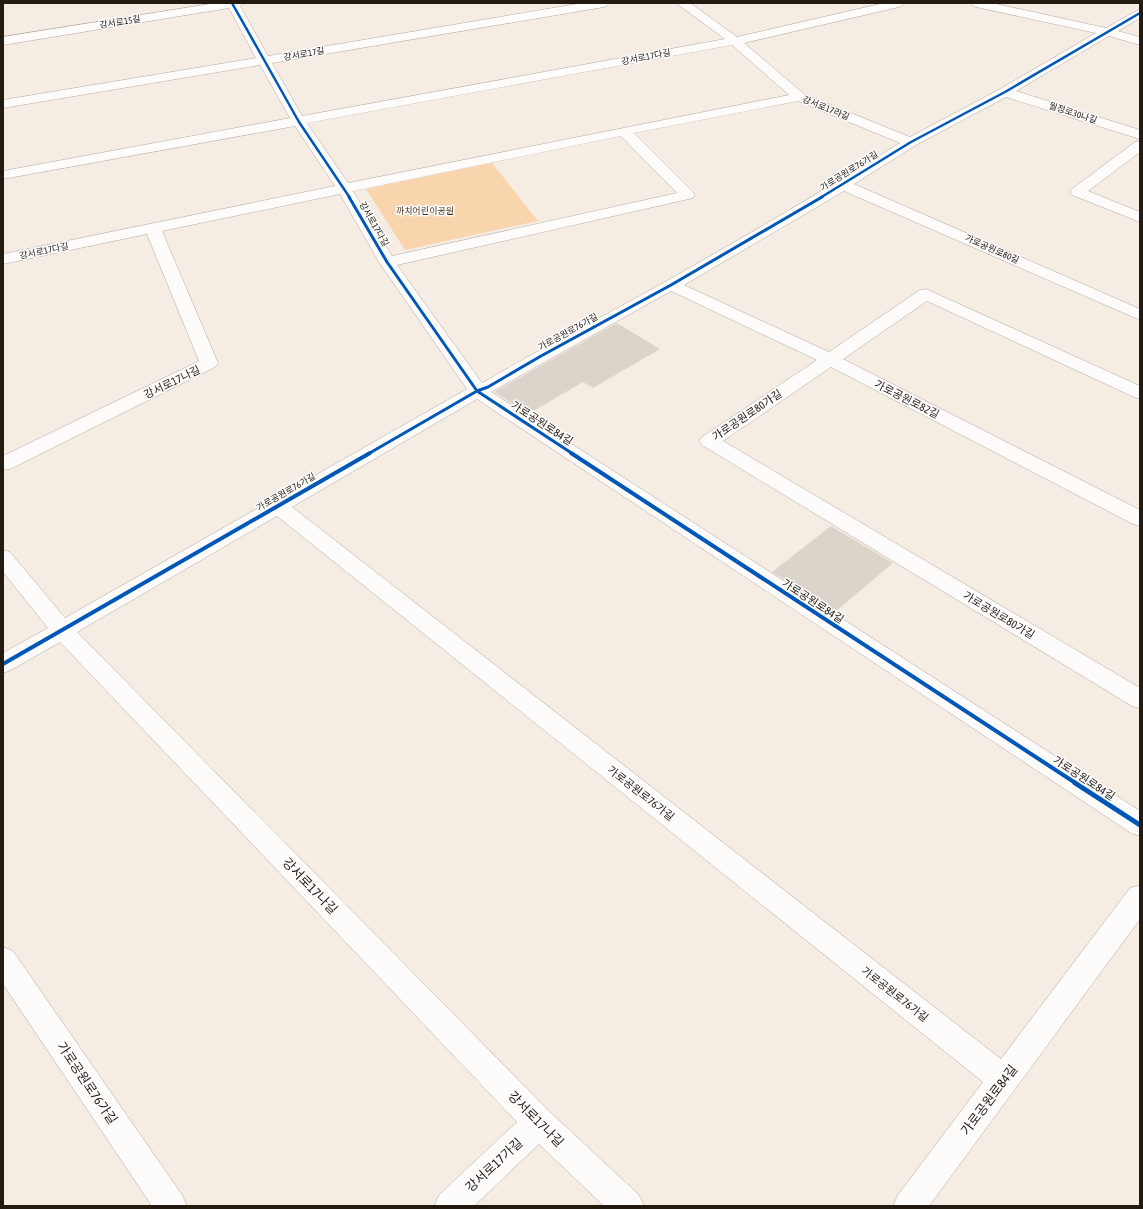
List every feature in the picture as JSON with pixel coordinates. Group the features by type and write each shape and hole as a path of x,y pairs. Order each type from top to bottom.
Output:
{"street":[{"name":"강서로17다길","path":"234,3 263,60 299,122 344,188 387,262 477,391"},
{"name":"강서로15길","path":"3,41 234,3"},
{"name":"강서로17길","path":"3,104 604,3"},
{"name":"강서로17라길","path":"682,3 735,41 799,97 911,142"},
{"path":"735,41 898,3"},
{"path":"976,3 1107,32 1140,41"},
{"name":"가로공원로76가길","path":"3,664 477,391 488,387 541,356 671,285 843,185 911,142 1005,92 1140,13"},
{"name":"강서로17다길","path":"3,175 735,41"},
{"name":"월정로30나길","path":"1005,92 1140,135"},
{"name":"강서로17다길","path":"3,259 624,131 799,97"},
{"name":"강서로17다길","path":"387,262 688,195 624,131"},
{"path":"1140,145 1077,192 1140,217"},
{"name":"가로공원로80길","path":"843,185 1140,315"},
{"name":"강서로17나길","path":"3,464 209,363 153,229"},
{"name":"가로공원로82길","path":"671,285 830,359 1140,519"},
{"name":"가로공원로80가길","path":"1140,393 926,294 709,441 1140,699"},
{"name":"가로공원로84길","path":"477,391 1140,825"},
{"name":"가로공원로76가길","path":"278,506 1004,1080"},
{"name":"강서로17나길","path":"3,557 62,630 539,1123 628,1206"},
{"name":"가로공원로84길","path":"908,1206 1140,897"},
{"name":"가로공원로76가길","path":"3,960 171,1206"},
{"name":"강서로17가길","path":"450,1206 539,1123"}],"green space":[{"name":"까치어린이공원","path":"492,163 538,221 405,250 366,189"}],"building":[{"path":"617,323 660,349 593,388 583,382 528,414 494,392"},
{"path":"831,526 893,563 835,612 772,572"}],"cycle path":[{"path":"232,3 299,122 344,188 387,262 477,391 1140,825"},
{"path":"3,664 477,391 488,387 541,356 671,285 843,185 911,142 1005,92 1140,13"}]}
